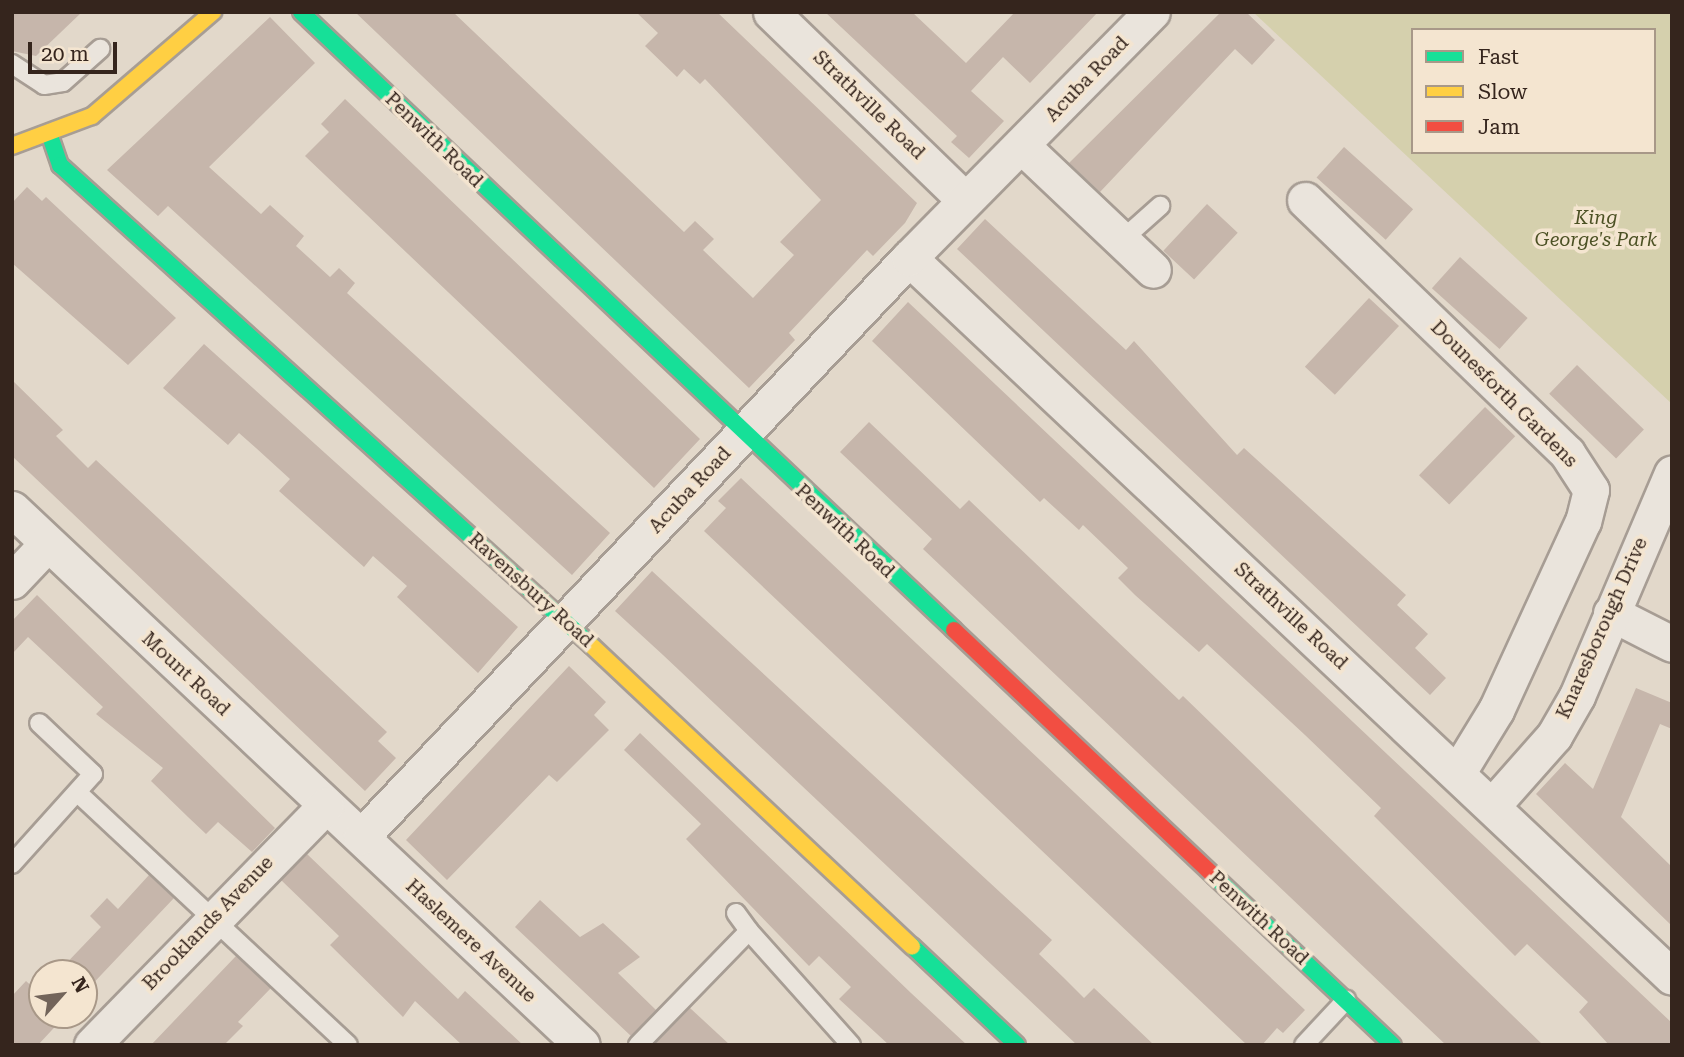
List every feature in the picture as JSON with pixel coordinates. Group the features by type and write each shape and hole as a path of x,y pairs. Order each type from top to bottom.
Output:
{"street":[{"path":"12,146 76,127 118,96 213,12"},
{"name":"Penwith Road","path":"301,12 742,435 1393,1045"},
{"name":"Strathville Road","path":"771,12 965,200"},
{"name":"Acuba Road","path":"361,837 909,258 1152,12"},
{"name":"Ravensbury Road","path":"50,136 65,169 565,621 1017,1045"},
{"path":"1022,146 1153,270"},
{"name":"Dounesforth Gardens","path":"1305,200 1567,453 1591,489 1583,521 1496,710 1458,772"},
{"name":"Strathville Road","path":"909,258 1458,772 1672,977"},
{"name":"Knaresborough Drive","path":"1492,807 1554,736 1672,473"},
{"name":"Mount Road","path":"12,509 361,837"},
{"path":"12,581 47,544"},
{"path":"1611,612 1672,644"},
{"name":"Brooklands Avenue","path":"92,1045 212,918 326,805"},
{"name":"Haslemere Avenue","path":"361,837 582,1045"}],"lane":[{"path":"12,64 44,85 63,82 100,49"},
{"path":"1123,239 1160,206"},
{"path":"12,864 93,774 39,723"},
{"path":"78,793 348,1045"},
{"path":"736,913 851,1045"},
{"path":"638,1045 749,931"},
{"path":"1304,1045 1346,1000"}],"green space":[{"name":"King George's Park","path":"1253,12 1672,12 1672,404"}],"building":[{"path":"12,12 82,12 36,56 12,51"},
{"path":"355,12 453,12 684,232 695,221 714,239 703,250 753,298 794,255 780,242 821,200 705,79 700,84 684,69 677,77 645,46 658,33 636,12 717,12 917,203 905,223 873,256 867,250 789,333 795,340 749,388"},
{"path":"825,12 912,12 966,63 1015,12 1098,12 1030,83 1003,57 971,91 1004,121 969,158 951,142 957,136"},
{"path":"1221,12 1246,12 1275,40 1252,65 1235,49 1100,192 1069,163"},
{"path":"270,17 315,63 209,167 261,214 270,205 304,236 296,246 330,277 339,268 355,283 347,293 610,533 572,575 168,206 158,216 107,170"},
{"path":"345,99 700,439 654,488 305,156 329,132 321,124"},
{"path":"1344,147 1413,209 1386,240 1317,177"},
{"path":"27,187 42,201 46,197 176,318 128,365 12,263 12,203"},
{"path":"1207,204 1238,233 1194,279 1163,251"},
{"path":"985,219 1126,350 1134,341 1237,455 1244,448 1406,595 1397,605 1428,634 1415,648 1446,678 1430,695 957,249"},
{"path":"1460,257 1528,318 1500,349 1432,288"},
{"path":"1369,298 1399,326 1335,395 1305,367"},
{"path":"908,302 1672,1023 1672,1045 1609,1045 1579,1012 1588,1002 1527,944 1515,956 1374,816 1381,808 1305,735 1207,644 1199,652 1135,595 1118,578 1128,568 1083,525 1079,530 1044,498 1040,502 872,341"},
{"path":"204,344 518,627 478,673 397,597 407,586 373,556 364,567 279,491 290,479 256,448 239,433 228,445 163,388"},
{"path":"1577,365 1644,430 1616,458 1549,394"},
{"path":"12,380 63,430 56,436 88,468 96,460 387,732 378,741 396,758 365,791 12,456"},
{"path":"1485,407 1515,436 1449,505 1419,475"},
{"path":"869,422 960,509 969,500 1179,700 1183,696 1543,1045 1446,1045 923,549 932,539 840,452"},
{"path":"741,478 1305,1010 1283,1033 1277,1028 1262,1045 1247,1045 704,531 726,508 718,501"},
{"path":"652,571 1052,940 1039,954 1084,998 1094,988 1154,1045 1077,1045 615,611"},
{"path":"37,595 275,828 252,852 218,822 206,834 188,817 151,781 163,768 96,714 103,707 28,637 12,654 12,621"},
{"path":"569,666 606,702 594,715 609,730 557,782 549,775 447,880 406,840"},
{"path":"1636,688 1672,703 1672,729 1660,724 1621,817 1672,867 1672,926 1536,794 1565,763 1593,789"},
{"path":"640,733 967,1045 889,1045 839,999 851,987 819,956 809,966 686,839 701,824 624,750"},
{"path":"307,854 458,999 465,991 523,1045 462,1045 415,1001 403,1017 330,945 339,936 281,880"},
{"path":"149,875 174,898 98,978 98,959 70,959 101,927 90,916 107,898 118,909"},
{"path":"540,900 580,937 603,923 640,957 618,973 656,1010 631,1036 515,927"},
{"path":"236,956 271,988 238,1022 243,1026 224,1045 151,1045"},
{"path":"26,981 28,983 28,1029 53,1029 38,1045 12,1045 12,996"},
{"path":"690,1008 730,1045 654,1045"}],"traffic: fast":[{"path":"301,12 954,630"},
{"path":"50,136 60,165 592,646"},
{"path":"1214,876 1393,1045"},
{"path":"912,946 1017,1045"}],"traffic: slow":[{"path":"12,146 92,116 213,12"},
{"path":"592,646 912,946"}],"traffic: jam":[{"path":"954,630 1214,876"}]}
